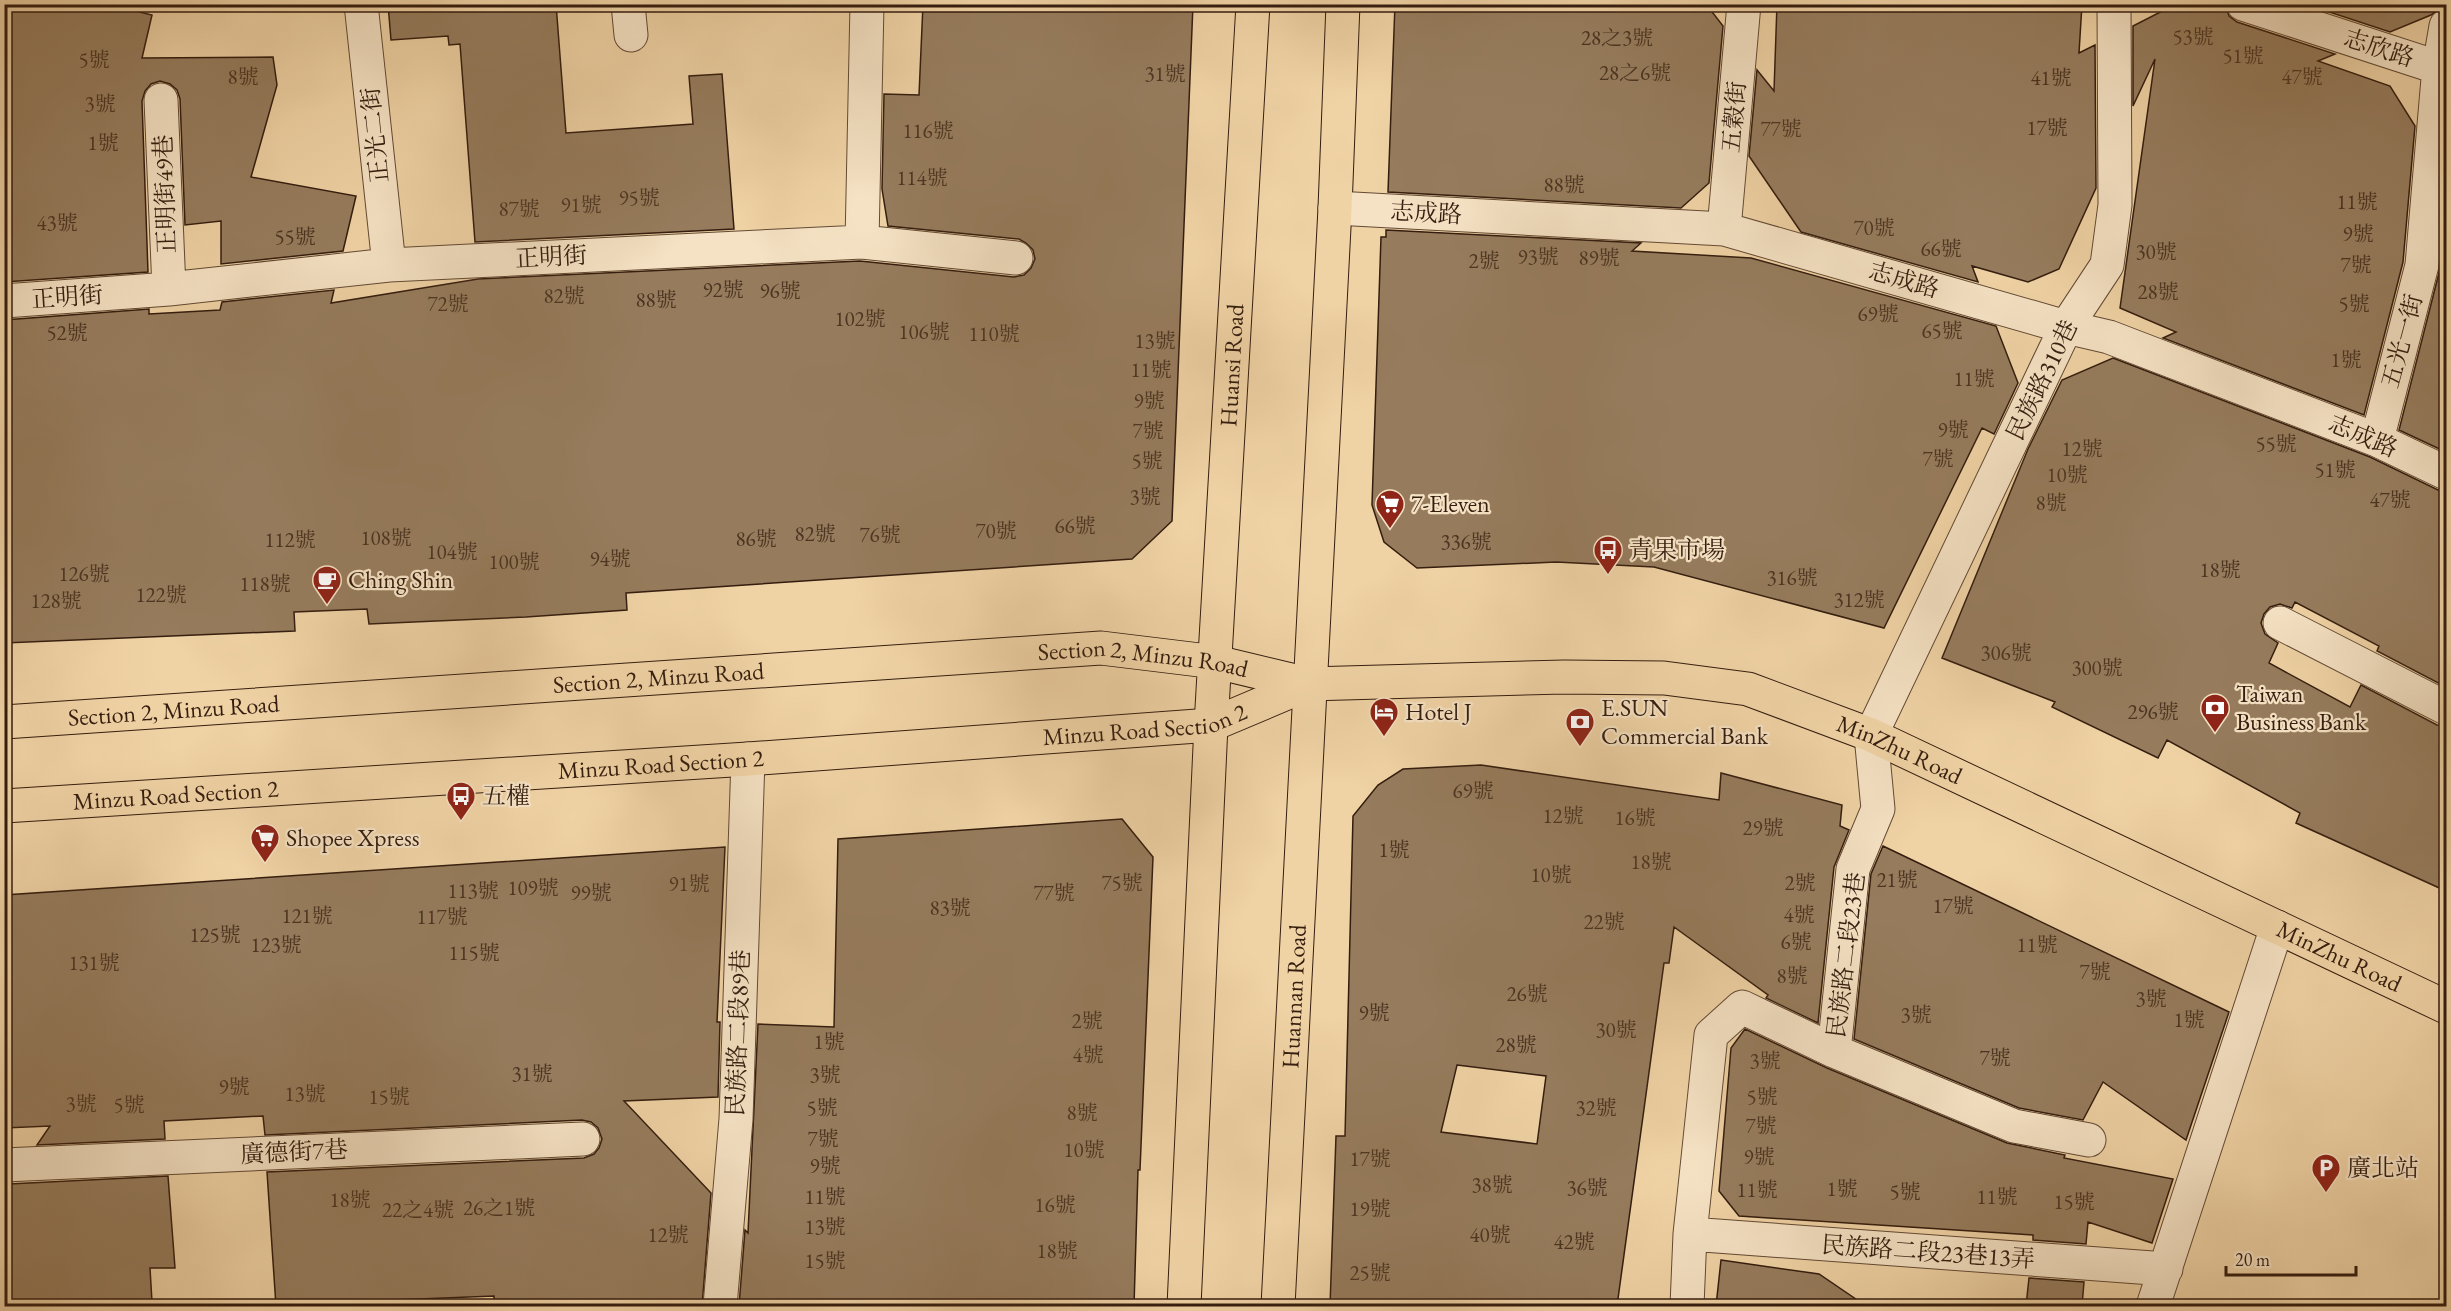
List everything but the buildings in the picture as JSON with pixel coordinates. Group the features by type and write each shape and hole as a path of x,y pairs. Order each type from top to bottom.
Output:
{"main road":[{"name":"Huansi Road","path":"1211,725 1253,4"},
{"path":"1308,684 1335,208 1343,4"},
{"name":"Section 2, Minzu Road","path":"4,722 1101,648 1216,662 1308,684"},
{"name":"MinZhu Road","path":"1308,684 1564,677 1664,678 1748,689 1871,735 2446,1007"},
{"name":"Minzu Road Section 2","path":"4,806 748,759 1211,725 1308,684"},
{"name":"Huannan Road","path":"1278,1306 1308,684"},
{"path":"1184,1306 1211,725"}],"lane":[{"name":"正光二街","path":"361,4 389,265"},
{"path":"862,242 867,4"},
{"name":"五穀街","path":"1724,229 1744,4"},
{"name":"民族路310巷","path":"1871,735 2066,327 2106,265 2115,205 2115,4"},
{"name":"志欣路","path":"2243,4 2443,68"},
{"name":"五光一街","path":"2377,440 2422,265 2446,26"},
{"name":"正明街49巷","path":"161,99 169,289"},
{"name":"志成路","path":"1335,208 1724,229 2109,338 2377,440 2446,473"},
{"name":"正明街","path":"4,301 169,289 389,265 862,242 1016,258"},
{"path":"2280,623 2446,708"},
{"name":"民族路二段23巷","path":"1687,1306 1690,1234 1712,1035 1742,1007 1834,1051 1853,869 1878,809 1871,735"},
{"name":"民族路二段89巷","path":"720,1306 736,1119 748,759"},
{"path":"2154,1306 2277,927"},
{"path":"1834,1051 2014,1126 2089,1140"},
{"name":"廣德街7巷","path":"4,1165 583,1138"},
{"name":"民族路二段23巷13弄","path":"1690,1234 2166,1269"}],"place":[{"name":"7-Eleven","path":"1390,530"},
{"name":"青果市場","path":"1608,576"},
{"name":"Ching Shin","path":"327,606"},
{"name":"Taiwan Business Bank","path":"2215,734"},
{"name":"Hotel J","path":"1384,738"},
{"name":"E.SUN Commercial Bank","path":"1580,748"},
{"name":"五權","path":"461,822"},
{"name":"Shopee Xpress","path":"265,864"},
{"name":"廣北站","path":"2326,1194"}]}
